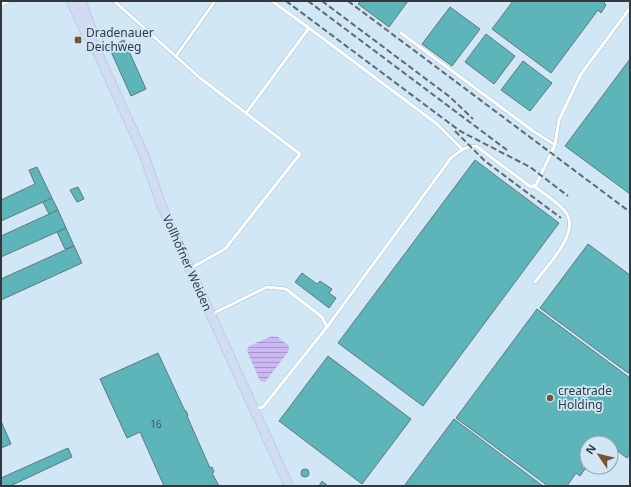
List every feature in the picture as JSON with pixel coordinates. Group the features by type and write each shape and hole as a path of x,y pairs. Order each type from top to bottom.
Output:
{"main road":[{"name":"Vollhöfner Weiden","path":"71,1 87,36 91,38 144,155 165,214 289,486"},
{"name":"Vollhöfner Weiden","path":"81,1 93,33 91,38"}],"street":[{"path":"1,3 6,1"}],"lane":[{"path":"114,1 200,78 300,154 225,249 190,269"},
{"path":"176,56 216,1"},
{"path":"272,1 437,124 462,150"},
{"path":"534,186 536,185 555,146 559,120 581,74 630,8"},
{"path":"246,112 309,28"},
{"path":"401,33 533,132 555,146"},
{"path":"254,410 264,407 327,327 451,158 469,146 476,146 531,187 534,186 563,209 568,215 570,223 569,232 560,249 535,282"},
{"path":"211,315 267,287 286,289 322,317 327,327"}],"shaded area":[{"path":"272,336 278,337 289,346 288,352 265,382 260,381 247,351 249,346"}],"building":[{"path":"361,1 408,1 389,27 358,4"},
{"path":"513,1 603,1 606,5 601,13 598,10 551,73 492,29"},
{"path":"450,7 480,29 452,66 422,44"},
{"path":"486,34 515,56 494,84 465,62"},
{"path":"124,40 146,89 131,96 109,47"},
{"path":"630,59 630,194 565,146"},
{"path":"523,61 552,83 530,111 501,90"},
{"path":"475,160 559,223 423,406 338,343"},
{"path":"37,167 52,198 1,221 1,200 35,184 29,170"},
{"path":"78,187 84,199 77,202 70,190"},
{"path":"52,198 58,210 49,214 43,202"},
{"path":"58,210 66,228 1,257 1,236"},
{"path":"66,228 74,246 65,249 57,232"},
{"path":"588,244 630,275 630,370 628,373 540,308"},
{"path":"74,246 82,263 1,300 1,279"},
{"path":"302,273 317,284 320,281 332,289 329,293 336,298 329,308 295,282"},
{"name":"creatrade Holding","path":"537,309 630,378 630,454 627,458 619,452 619,435 579,435 579,475 581,475 580,476 576,473 567,486 548,486 456,418"},
{"path":"158,353 188,415 187,416 210,468 212,467 214,472 212,473 219,486 164,486 140,432 127,438 100,379"},
{"path":"328,356 411,419 362,484 279,421"},
{"path":"454,419 543,486 404,486"},
{"path":"1,421 11,444 1,448"},
{"path":"68,448 72,457 10,486 1,486 1,478"},
{"path":"303,469 307,469 309,473 307,477 303,477 301,475 301,471"},
{"path":"322,481 328,486 319,486"}],"railway":[{"path":"286,1 460,131 530,167 568,196"},
{"path":"308,1 507,150"},
{"path":"322,1 450,97 473,119"},
{"path":"348,1 630,212"},
{"path":"455,131 485,161 561,218"}],"place":[{"name":"Dradenauer Deichweg","path":"78,40"},
{"name":"creatrade Holding","path":"550,398"}]}
